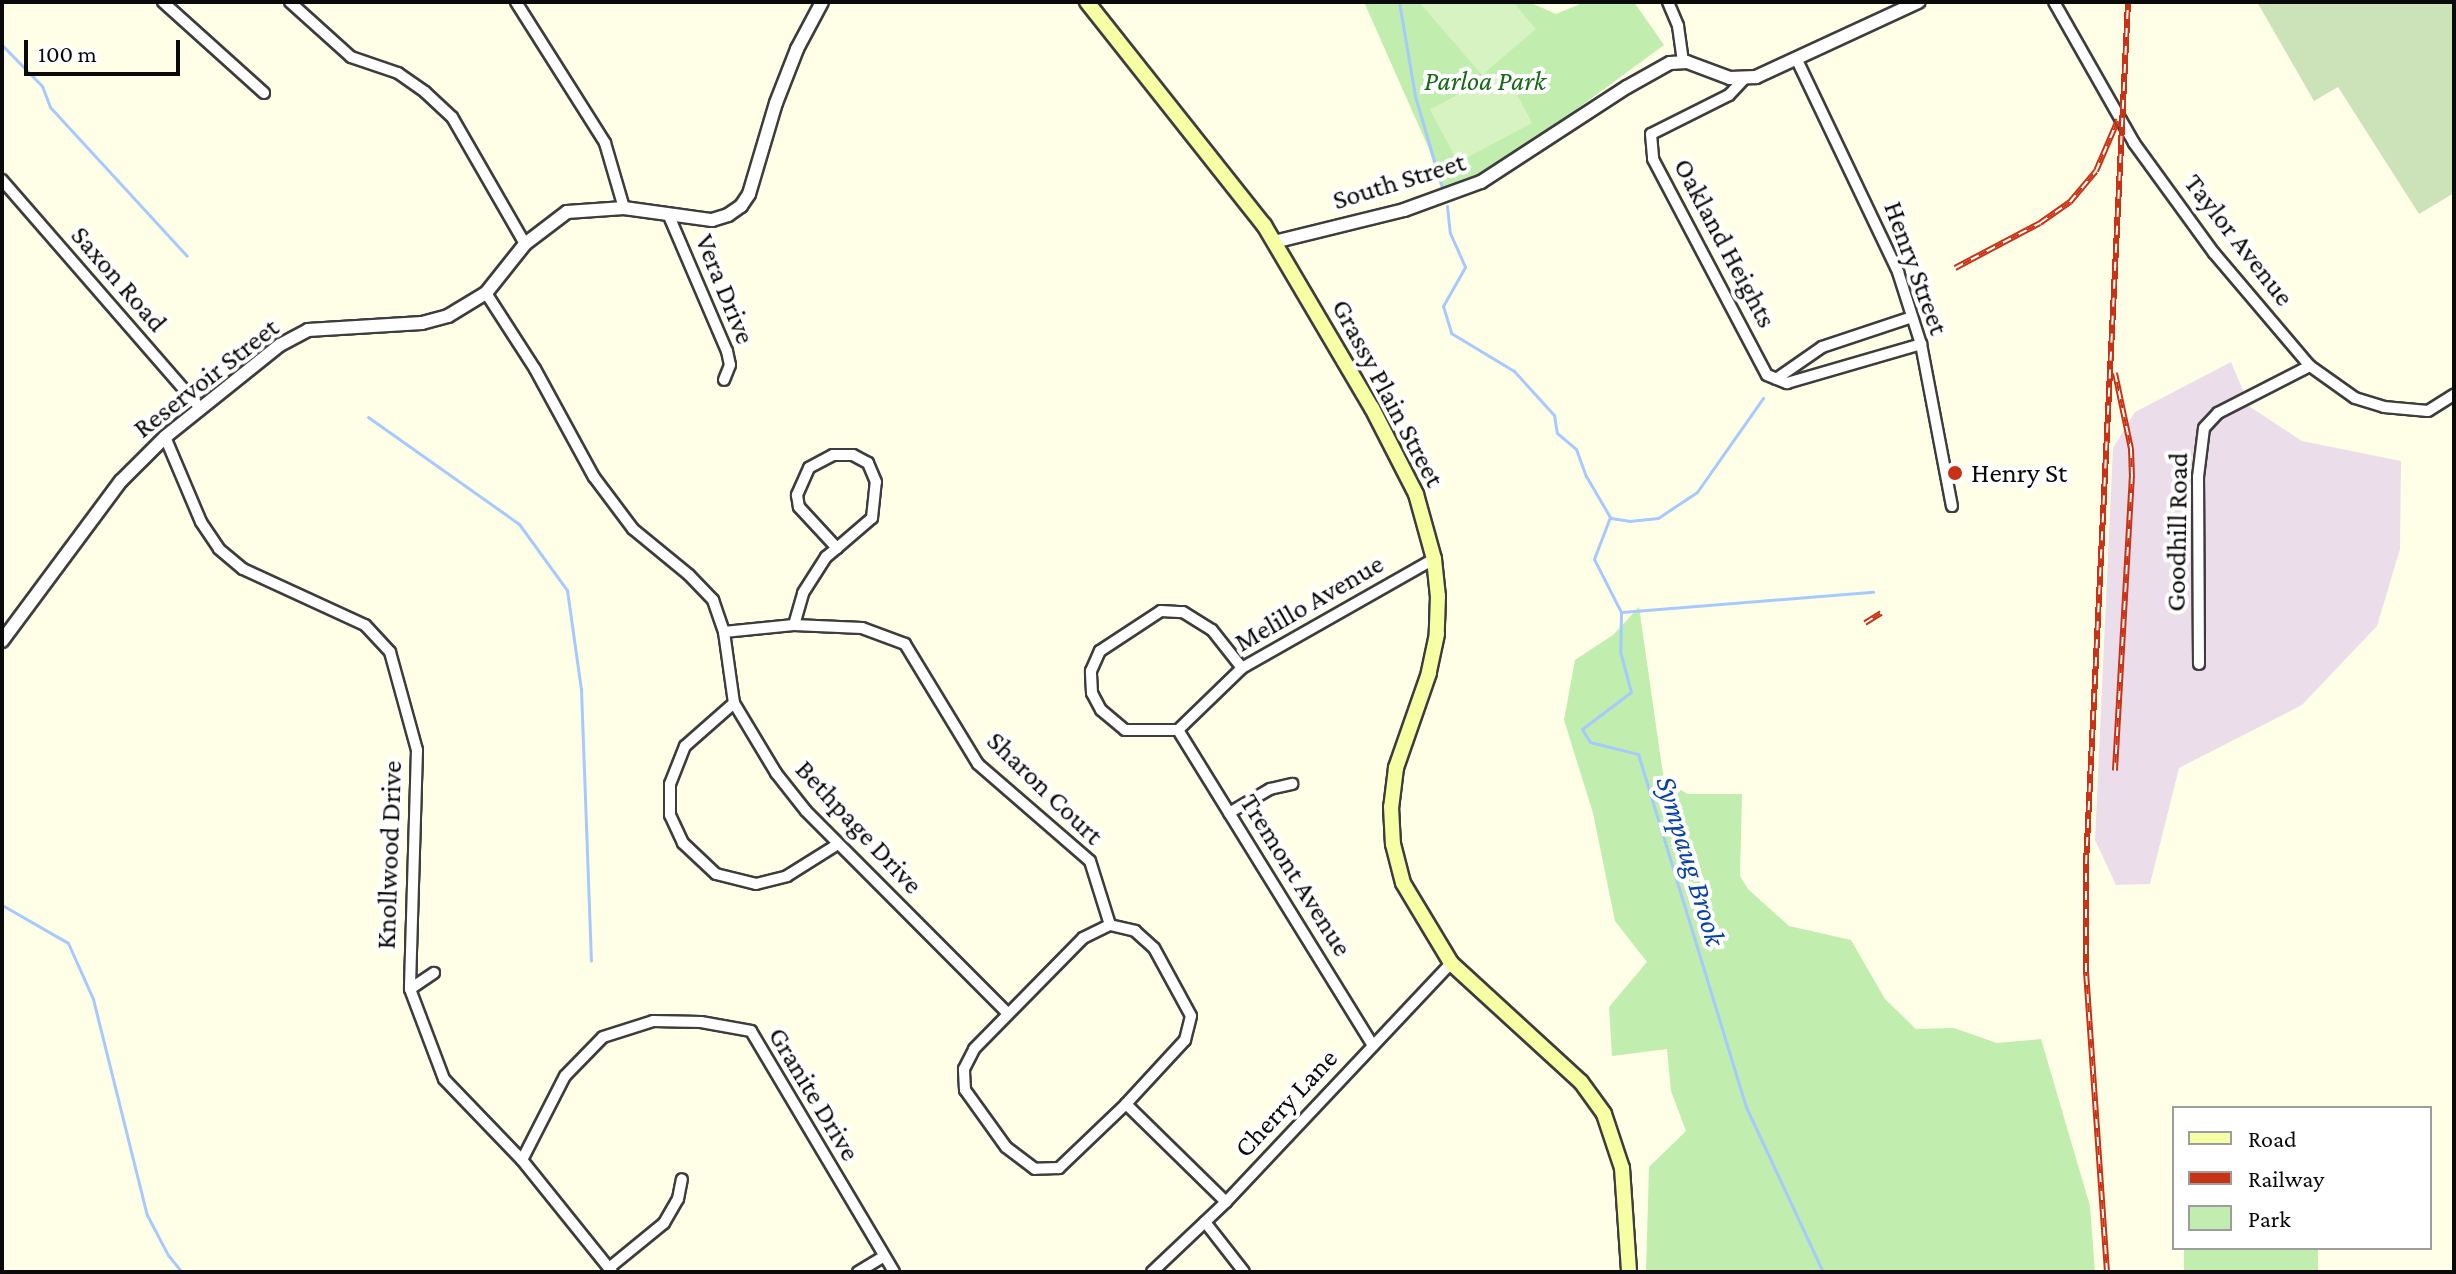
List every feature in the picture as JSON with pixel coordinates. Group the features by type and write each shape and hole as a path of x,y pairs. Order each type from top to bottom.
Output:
{"main road":[{"name":"Grassy Plain Street","path":"1087,2 1274,242 1397,452 1416,494 1434,559 1438,596 1437,634 1429,673 1396,768 1391,807 1393,844 1403,883 1451,963 1581,1082 1604,1114 1622,1168 1629,1272"}],"street":[{"path":"163,2 264,93"},
{"path":"290,2 351,57 398,73 452,117 525,244"},
{"path":"516,2 605,143 624,208"},
{"name":"Reservoir Street","path":"2,641 121,481 165,437 280,345 308,330 422,323 448,316 486,293 525,244 567,212 624,208 712,220 728,215 749,194 776,103 797,49 822,2"},
{"path":"1668,2 1678,26 1683,62 1717,76 1744,79 1797,60 1918,2"},
{"name":"Taylor Avenue","path":"2054,2 2134,143 2214,253 2310,366 2355,398 2384,407 2428,411 2454,395"},
{"name":"Henry Street","path":"1797,60 1898,272 1921,344 1952,506"},
{"name":"South Street","path":"1274,242 1404,210 1481,182 1647,75 1670,63 1683,62"},
{"name":"Oakland Heights","path":"1744,79 1729,95 1651,134 1653,159 1767,375 1776,379"},
{"name":"Saxon Road","path":"2,180 201,409"},
{"name":"Vera Drive","path":"669,216 727,351 730,365 724,380"},
{"name":"Bethpage Drive","path":"486,293 535,369 594,477 633,529 713,600 724,632 734,703 776,773 838,844 1008,1014"},
{"path":"1776,379 1822,347 1912,317"},
{"path":"1776,379 1787,383 1921,344"},
{"name":"Goodhill Road","path":"2199,664 2198,477 2204,428 2218,413 2310,366"},
{"name":"Knollwood Drive","path":"165,437 201,522 219,549 243,569 365,625 390,652 417,750 410,989 444,1079 522,1160 610,1270"},
{"path":"794,625 803,593 826,557 837,548 872,518 876,482 868,463 853,455 833,455 809,468 797,495 799,507 837,548"},
{"name":"Melillo Avenue","path":"1178,730 1242,668 1434,559"},
{"path":"1178,730 1125,730 1101,710 1092,693 1091,671 1100,651 1161,611 1183,612 1212,630 1242,668"},
{"name":"Sharon Court","path":"724,632 794,625 862,628 905,644 978,764 1090,861 1110,925"},
{"path":"734,703 685,746 670,784 670,815 683,843 716,874 756,884 787,876 838,844"},
{"name":"Tremont Avenue","path":"1178,730 1373,1046"},
{"path":"1229,813 1270,789 1292,784"},
{"path":"1110,925 1135,931 1154,948 1191,1016 1185,1040 1126,1104 1059,1168 1035,1169 1006,1147 965,1090 964,1069 974,1049 1083,938 1110,925"},
{"name":"Cherry Lane","path":"1152,1272 1226,1202 1451,963"},
{"path":"410,989 434,973"},
{"name":"Granite Drive","path":"522,1160 565,1076 603,1037 653,1021 701,1022 751,1031 894,1272"},
{"path":"1126,1104 1226,1202"},
{"path":"610,1270 664,1223 678,1199 682,1179"},
{"path":"1205,1222 1244,1272"},
{"path":"858,1272 883,1257"}],"shaded area":[{"path":"2231,362 2250,407 2302,441 2401,461 2400,549 2377,626 2302,705 2179,768 2150,884 2116,885 2095,840 2113,448 2135,412"}],"green space":[{"name":"Parloa Park","path":"1364,2 1529,2 1556,14 1585,2 1634,2 1664,45 1577,109 1555,129 1474,180 1448,190 1439,183 1429,149"},
{"path":"1419,2 1513,2 1536,29 1482,75"},
{"path":"2257,2 2454,2 2454,193 2419,214 2338,87 2314,101"},
{"path":"1504,70 1532,123 1458,162 1430,109"},
{"path":"1639,607 1664,781 1688,794 1742,794 1740,876 1748,889 1789,926 1851,940 1885,999 1916,1029 1954,1028 1997,1043 2041,1039 2090,1206 2095,1272 1646,1272 1649,1167 1686,1131 1671,1091 1667,1049 1612,1056 1609,1007 1647,962 1615,921 1593,813 1564,720 1575,660 1613,635"},
{"path":"2184,1250 2318,1250 2318,1272 2184,1272"}],"waterway":[{"name":"Sympaug Brook","path":"1399,2 1415,96 1442,188"},
{"path":"2,45 42,86 50,107 187,256"},
{"name":"Sympaug Brook","path":"1447,206 1450,233 1465,267 1443,306 1451,333 1514,371 1554,415 1557,433 1576,449 1586,476 1610,517 1594,559 1621,612 1620,651 1631,692 1582,729 1590,742 1638,754 1746,1107 1823,1272"},
{"path":"1611,518 1629,521 1658,518 1697,492 1763,398"},
{"path":"368,417 519,524 567,590 581,689 591,961"},
{"path":"1622,612 1873,592"},
{"path":"2,905 68,943 93,999 147,1215 168,1255 182,1272"}],"railway":[{"path":"2107,1272 2086,972 2086,864 2128,2"},
{"path":"1955,268 2040,223 2070,202 2096,171 2118,120"},
{"path":"2115,373 2131,449 2132,475 2115,771"},
{"path":"1865,623 1881,613"}],"place":[{"name":"Henry St","path":"1955,473"}]}
